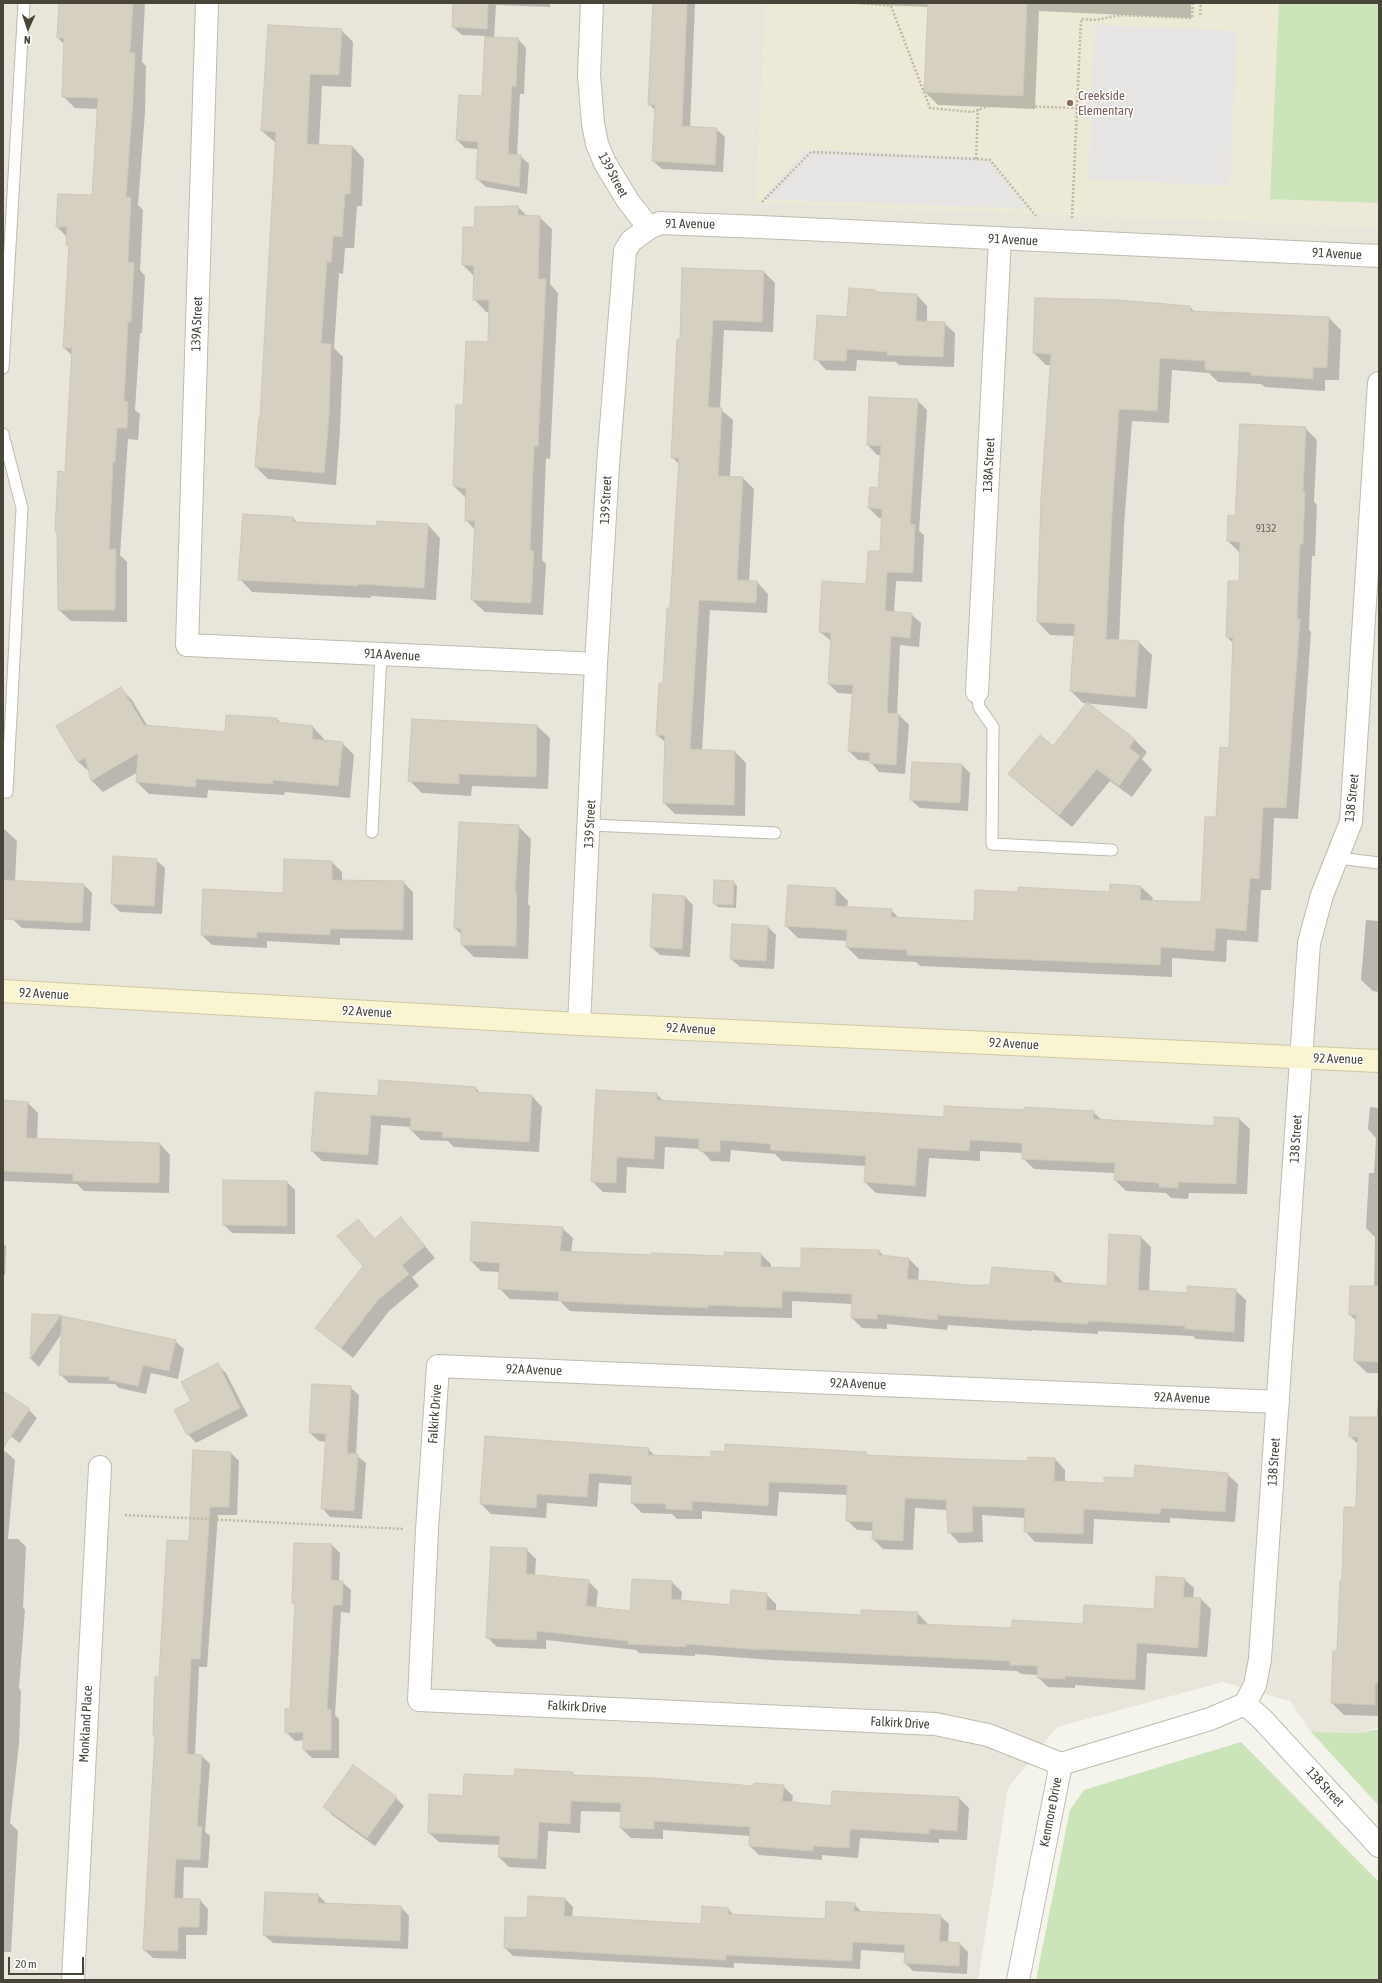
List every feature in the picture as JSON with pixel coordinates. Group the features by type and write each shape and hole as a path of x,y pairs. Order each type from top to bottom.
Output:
{"main road":[{"name":"92 Avenue","path":"3,991 579,1024 1379,1061"}],"street":[{"name":"139A Street","path":"187,645 207,3"},
{"name":"139 Street","path":"579,1024 590,825 596,664 608,466 625,251 631,242 649,228 631,207 604,163 597,144 593,123 589,75 592,3"},
{"name":"91 Avenue","path":"649,228 660,223 668,223 1379,256"},
{"name":"138A Street","path":"977,692 1000,239"},
{"name":"138 Street","path":"1379,383 1372,595 1351,822 1322,896 1309,943 1260,1659 1254,1685 1245,1704 1262,1719 1379,1846"},
{"name":"91A Avenue","path":"187,645 596,664"},
{"name":"92A Avenue","path":"438,1366 1278,1402"},
{"name":"Falkirk Drive","path":"438,1366 427,1530 419,1700 935,1724 988,1735 1061,1764"},
{"name":"Monkland Place","path":"73,1980 100,1467"},
{"name":"Kenmore Drive","path":"1018,1980 1061,1764 1210,1719 1245,1704"}],"lane":[{"path":"3,368 24,3"},
{"path":"3,434 22,508 7,792 3,792"},
{"path":"372,832 381,654"},
{"path":"977,692 979,707 993,727 992,844 1112,850"},
{"path":"590,825 775,833"},
{"path":"1338,858 1379,863"}],"path":[{"path":"859,3 891,6 930,108 972,112 991,105 1077,108"},
{"path":"1072,218 1081,19 1096,20 1120,15 1192,18 1193,3"},
{"path":"1200,15 1201,3"},
{"path":"976,160 978,109"},
{"path":"762,202 811,152 990,160 1037,216"},
{"path":"125,1515 406,1529"}],"shaded area":[{"path":"3,3 766,3 756,203 1379,227 1379,1727 1359,1733 1311,1732 1290,1701 1223,1682 1057,1727 1008,1788 978,1980 3,1980"},
{"name":"Creekside Elementary","path":"766,3 1379,3 1379,227 756,203"},
{"path":"1095,25 1237,31 1230,186 1088,179"},
{"path":"806,149 985,157 1031,209 762,199"}],"green space":[{"path":"1279,3 1379,3 1379,203 1270,199"},
{"path":"1379,1729 1379,1806 1311,1732 1359,1733"},
{"path":"1241,1742 1379,1882 1379,1980 1036,1980 1070,1810 1084,1790"}],"building":[{"path":"59,3 133,3 130,53 135,53 126,197 131,197 128,262 134,263 131,322 128,322 124,401 128,402 127,428 117,428 115,462 113,462 109,549 116,549 115,610 58,610 57,532 55,531 58,471 65,472 72,348 63,348 69,245 66,245 67,227 56,227 58,194 92,195 98,98 62,97 64,38 57,38"},
{"path":"453,3 488,3 487,29 452,27"},
{"path":"653,3 687,4 682,126 717,128 715,165 652,161 655,105 648,105"},
{"path":"928,3 1027,3 1023,96 924,92"},
{"path":"268,25 342,29 339,75 310,74 307,144 352,146 350,194 345,194 342,237 333,236 331,262 327,262 321,343 331,344 329,417 324,473 255,467 259,417 260,418 276,132 261,131"},
{"path":"485,37 518,38 516,86 512,86 508,154 521,155 519,187 476,179 478,142 456,140 459,95 482,96"},
{"path":"518,206 518,215 540,216 538,279 546,279 538,446 534,446 530,550 534,551 531,603 471,600 475,521 465,521 466,489 453,486 456,405 463,405 466,341 488,342 489,300 473,300 474,266 462,265 463,227 474,227 475,207"},
{"path":"682,268 764,271 762,322 713,320 708,407 722,408 718,476 743,477 737,580 757,581 756,603 699,600 690,749 735,751 734,805 663,803 665,735 656,735 659,683 663,683 667,608 670,608 679,458 671,458 677,339 680,339"},
{"path":"849,288 875,290 875,292 917,294 916,321 945,322 943,357 887,355 887,352 847,349 846,361 814,360 817,315 847,317"},
{"path":"1035,298 1118,300 1190,306 1190,311 1329,317 1327,368 1313,367 1313,379 1251,375 1251,372 1205,370 1205,361 1160,358 1157,411 1119,409 1106,639 1139,641 1135,697 1070,691 1075,624 1037,622 1041,499 1051,354 1033,353"},
{"path":"869,397 918,399 910,524 915,525 913,573 887,572 885,611 912,613 910,638 891,636 887,713 899,714 896,765 869,763 870,753 848,751 853,685 828,684 831,633 819,632 822,581 866,584 868,551 880,551 882,509 868,508 870,487 878,488 881,446 867,445"},
{"path":"1240,424 1306,427 1303,492 1305,492 1303,544 1300,544 1297,619 1300,619 1286,808 1263,807 1259,879 1250,878 1246,931 1216,928 1214,951 1161,947 1160,965 907,955 907,950 846,947 847,930 785,926 788,885 836,888 835,906 892,909 891,917 974,921 975,890 1018,892 1018,887 1109,892 1110,884 1141,886 1140,900 1201,902 1205,817 1216,817 1220,747 1229,748 1233,638 1226,637 1228,581 1239,581 1240,542 1227,541 1228,515 1235,516"},
{"path":"243,514 293,517 293,522 376,526 377,521 428,524 424,588 359,584 358,586 238,580"},
{"path":"121,687 144,725 225,732 226,715 277,718 277,722 313,726 312,739 343,742 338,786 273,780 273,784 196,779 196,787 136,782 138,753 91,781 85,757 77,761 56,726"},
{"path":"1087,702 1135,739 1129,748 1140,756 1119,786 1097,769 1059,815 1008,774 1040,735 1053,746"},
{"path":"412,719 537,725 536,777 459,774 459,784 408,781"},
{"path":"912,762 962,764 960,803 910,800"},
{"path":"459,822 519,825 515,893 517,893 516,946 461,945 461,929 454,928"},
{"path":"113,856 157,859 154,906 111,904"},
{"path":"284,859 332,861 332,880 404,881 403,930 330,929 330,935 257,932 257,938 201,935 203,889 283,893"},
{"path":"3,880 84,884 82,923 3,919"},
{"path":"714,880 734,881 733,905 713,904"},
{"path":"653,894 685,896 682,949 650,947"},
{"path":"732,924 768,926 766,961 730,959"},
{"path":"379,1080 476,1087 476,1092 532,1095 529,1142 442,1137 443,1132 410,1130 411,1118 371,1115 368,1155 311,1151 315,1092 378,1096"},
{"path":"596,1090 657,1093 657,1100 944,1117 944,1106 1024,1110 1024,1107 1094,1111 1093,1119 1214,1126 1214,1117 1239,1118 1236,1184 1178,1182 1178,1188 1159,1187 1159,1183 1114,1180 1115,1163 1022,1159 1022,1143 970,1140 969,1151 918,1148 915,1186 864,1182 866,1156 770,1150 771,1144 720,1140 720,1152 699,1151 699,1139 655,1136 654,1159 617,1157 616,1183 591,1182"},
{"path":"3,1100 28,1102 26,1138 160,1143 159,1183 73,1181 73,1174 3,1171"},
{"path":"223,1180 287,1181 287,1226 223,1225"},
{"path":"401,1217 425,1246 402,1265 409,1274 378,1300 341,1348 315,1328 363,1266 337,1236 358,1219 374,1239"},
{"path":"472,1222 563,1227 560,1251 651,1255 651,1253 724,1256 724,1252 761,1253 761,1267 801,1268 801,1248 879,1250 879,1255 909,1258 907,1279 968,1285 990,1285 992,1267 1054,1272 1054,1282 1107,1286 1109,1234 1141,1236 1138,1290 1187,1293 1187,1286 1236,1289 1234,1332 1185,1329 1185,1326 1088,1321 1088,1324 938,1315 937,1320 877,1314 877,1319 851,1318 852,1294 782,1291 782,1308 708,1305 708,1308 558,1301 559,1292 498,1289 500,1263 470,1261"},
{"path":"1350,1286 1379,1286 1379,1362 1354,1361 1356,1315 1349,1315"},
{"path":"32,1314 61,1315 30,1359"},
{"path":"62,1316 176,1340 169,1371 143,1365 138,1386 109,1380 110,1377 59,1375"},
{"path":"218,1363 240,1408 187,1435 174,1410 191,1401 181,1382"},
{"path":"312,1384 351,1386 347,1453 358,1454 354,1511 321,1509 326,1434 309,1433"},
{"path":"3,1391 30,1409 3,1448"},
{"path":"1350,1417 1379,1417 1379,1683 1375,1683 1375,1705 1331,1703 1333,1651 1337,1651 1340,1580 1342,1580 1344,1507 1356,1507 1358,1437 1349,1437"},
{"path":"485,1436 649,1448 648,1455 711,1457 711,1451 725,1452 725,1444 866,1452 866,1455 1027,1461 1028,1457 1055,1458 1054,1481 1104,1483 1104,1477 1134,1478 1135,1465 1228,1473 1225,1512 1161,1508 1160,1514 1084,1509 1083,1534 1024,1532 1025,1508 972,1506 973,1532 948,1533 946,1500 905,1498 903,1541 872,1539 873,1522 846,1521 847,1485 769,1482 768,1506 692,1501 692,1510 666,1509 666,1504 631,1503 632,1476 589,1473 587,1497 537,1494 536,1508 480,1504"},
{"path":"193,1450 231,1452 229,1507 210,1507 200,1659 191,1659 187,1754 202,1755 197,1826 202,1827 200,1860 176,1859 174,1898 200,1899 199,1927 178,1927 178,1951 143,1950 155,1735 153,1735 155,1677 159,1677 167,1540 189,1541"},
{"path":"294,1543 332,1544 331,1580 343,1581 342,1605 333,1605 327,1709 331,1710 331,1750 303,1750 303,1732 285,1733 285,1709 290,1709 295,1603 292,1603"},
{"path":"491,1547 527,1548 526,1574 589,1580 586,1606 630,1611 632,1579 672,1581 671,1599 730,1605 731,1590 767,1593 766,1610 861,1615 861,1610 918,1612 917,1624 1012,1628 1012,1620 1083,1624 1084,1605 1154,1609 1156,1576 1185,1578 1183,1597 1201,1598 1198,1648 1137,1643 1135,1680 1065,1676 1065,1679 1037,1678 1038,1666 1010,1665 1010,1661 762,1650 686,1644 686,1647 628,1644 628,1641 537,1631 536,1640 486,1638"},
{"path":"353,1765 397,1797 367,1838 323,1807"},
{"path":"515,1769 573,1772 573,1775 655,1778 753,1786 754,1783 784,1785 782,1801 831,1806 832,1791 959,1797 957,1831 929,1829 929,1834 850,1829 849,1848 813,1846 813,1851 749,1846 750,1827 654,1821 654,1829 620,1828 621,1803 571,1801 570,1824 539,1822 537,1859 498,1857 500,1836 428,1833 429,1794 463,1796 464,1774 514,1776"},
{"path":"265,1892 318,1894 318,1903 401,1906 400,1941 263,1935"},
{"path":"528,1896 565,1898 564,1916 701,1924 702,1906 729,1908 728,1914 825,1919 826,1901 855,1903 854,1911 941,1915 939,1941 960,1943 959,1966 904,1963 905,1945 853,1942 852,1961 726,1955 726,1960 504,1948 505,1917 527,1918"}],"place":[{"name":"Creekside Elementary","path":"1070,103"}]}
